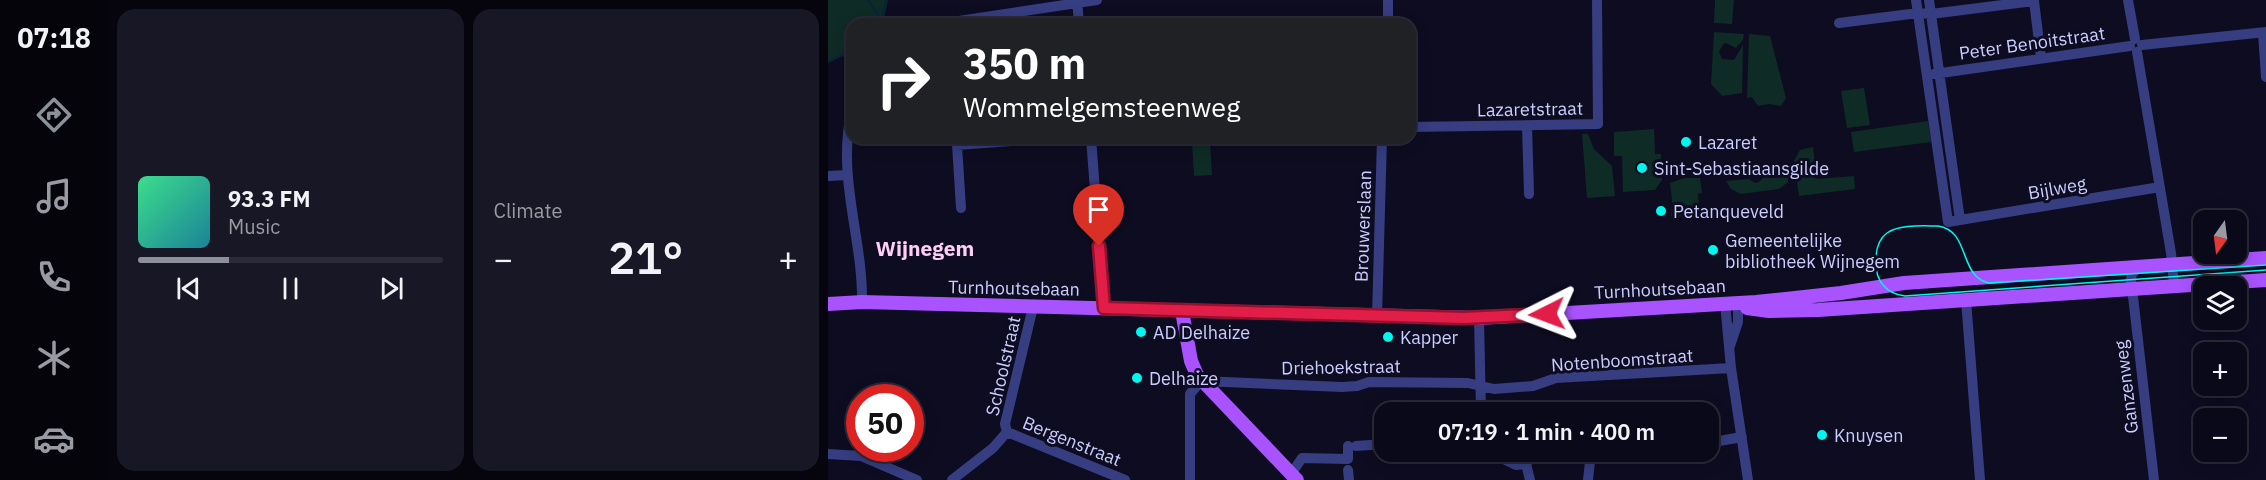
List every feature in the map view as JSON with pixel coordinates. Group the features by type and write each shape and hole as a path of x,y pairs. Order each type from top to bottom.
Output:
{"main road":[{"name":"Turnhoutsebaan","path":"828,304 862,302 1479,318 1731,303 1817,295 1904,283 2266,258"},
{"name":"Turnhoutsebaan","path":"1731,303 1745,308 1769,311 1818,310 2266,280"},
{"path":"1817,295 1818,310"},
{"path":"1182,311 1193,370 1294,477"}],"street":[{"path":"977,18 1096,0"},
{"path":"1388,0 1388,18"},
{"name":"Lazaretstraat","path":"1416,127 1598,124 1597,0"},
{"path":"1916,0 1948,222 1960,220 1929,0"},
{"path":"2128,0 2175,285"},
{"path":"1839,23 2034,1 2041,58"},
{"path":"1077,2 1078,18"},
{"path":"2265,33 2266,77"},
{"name":"Peter Benoitstraat","path":"1927,75 2136,45 2265,33"},
{"path":"1527,126 1529,194"},
{"path":"847,144 847,175 862,283 862,302"},
{"path":"961,208 957,146 981,144"},
{"path":"1091,144 1104,308"},
{"name":"Brouwerslaan","path":"1377,316 1382,144"},
{"path":"828,176 847,175"},
{"name":"Bijlweg","path":"1960,220 2160,187"},
{"path":"2132,289 2132,274 2140,266"},
{"name":"Ganzenweg","path":"2132,289 2154,480"},
{"path":"1966,300 1980,480"},
{"path":"1731,303 1738,322 1730,346 1731,368 1748,480"},
{"name":"Schoolstraat","path":"952,480 993,448 1006,432 1005,424 1034,307"},
{"path":"1479,318 1481,402"},
{"name":"Notenboomstraat","path":"1480,386 1494,389 1533,386 1556,378 1731,368"},
{"path":"1190,480 1190,394 1201,381"},
{"name":"Driehoekstraat","path":"1201,381 1342,387 1369,382 1468,383 1480,386"},
{"name":"Bergenstraat","path":"1006,432 1125,480"},
{"path":"1719,440 1742,437"},
{"path":"1294,477 1302,458 1348,459 1352,446 1374,445"},
{"path":"828,453 861,456 917,480"},
{"path":"1510,462 1516,465 1528,462 1530,480"},
{"path":"1588,480 1591,462"}],"green space":[{"path":"828,0 888,0 884,18 846,18 846,58 842,56 828,62"},
{"path":"1715,0 1734,0 1732,24 1714,23"},
{"path":"1714,32 1744,34 1743,40 1736,48 1726,43 1719,52 1722,59 1734,60 1743,45 1742,93 1722,96 1711,84"},
{"path":"1749,34 1770,36 1786,98 1781,106 1769,104 1758,106 1752,97 1747,98"},
{"path":"1864,88 1870,125 1847,128 1841,91"},
{"path":"1928,121 1931,142 1854,152 1851,132"},
{"name":"Sint-Sebastiaansgilde","path":"1654,129 1655,154 1661,154 1662,180 1655,190 1623,192 1622,156 1614,156 1614,132"},
{"path":"1582,134 1588,134 1594,149 1612,166 1615,196 1587,198"},
{"path":"1192,144 1210,144 1212,175 1194,176"},
{"path":"1813,147 1817,179 1854,176 1855,189 1799,196 1794,161 1800,150"},
{"path":"1788,173 1788,182 1779,189 1741,194 1731,189 1726,181 1749,179 1755,183 1764,177"},
{"path":"1684,178 1700,178 1702,193 1698,194 1700,217 1671,216 1670,183"}],"waterway":[{"path":"868,0 881,18"},
{"path":"882,18 886,0"},
{"path":"828,62 846,53"}],"tram line":[{"path":"2266,265 1989,283 1979,279 1973,272 1956,236 1938,226 1912,226 1892,230 1882,238 1876,259 1880,281 1888,290 1905,296 2266,270"}],"place":[{"name":"Lazaret","path":"1686,142"},
{"name":"Sint-Sebastiaansgilde","path":"1642,168"},
{"name":"Petanqueveld","path":"1661,211"},
{"name":"Gemeentelijke bibliotheek Wijnegem","path":"1713,250"},
{"name":"AD Delhaize","path":"1141,332"},
{"name":"Kapper","path":"1388,337"},
{"name":"Delhaize","path":"1137,378"},
{"name":"Knuysen","path":"1822,435"}],"district":[{"name":"Wijnegem","path":"925,248"}],"route":[{"path":"1099,246 1104,308 1464,318 1547,314"}]}
